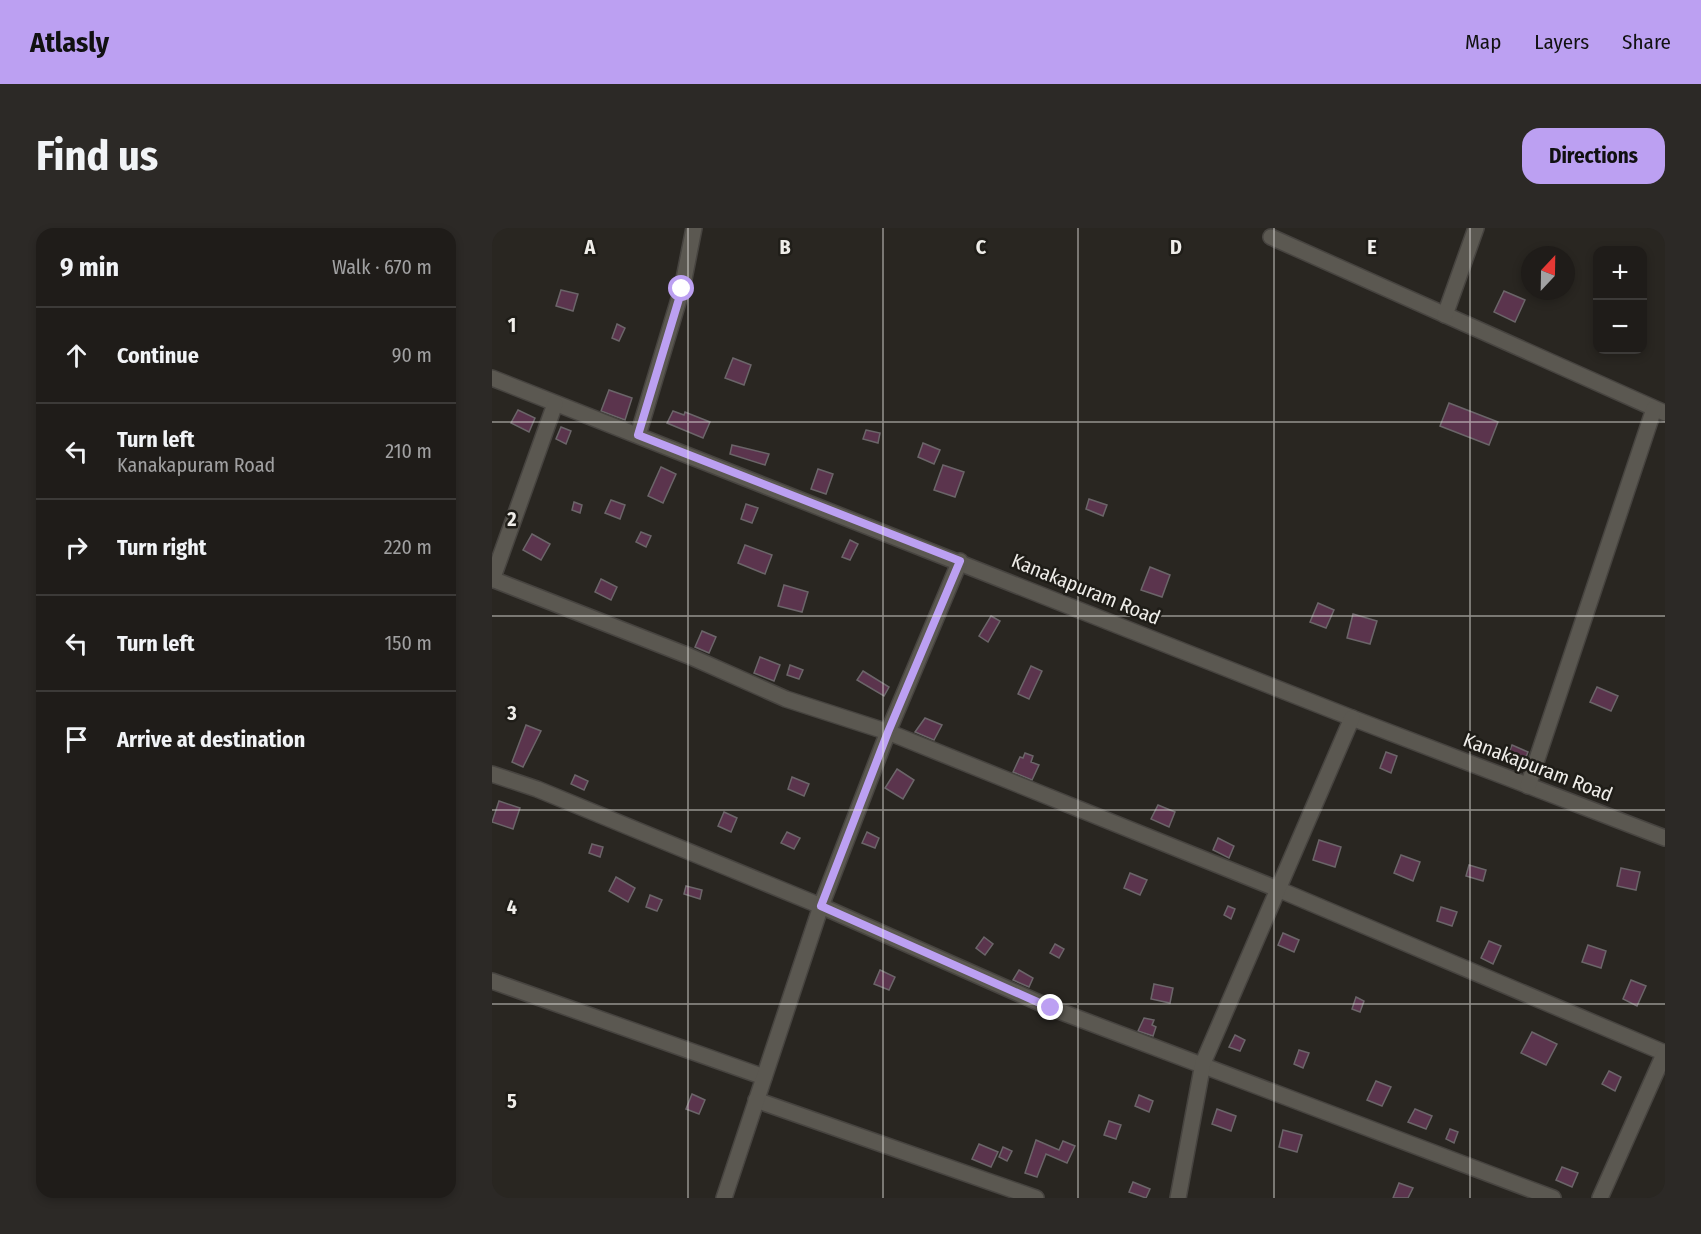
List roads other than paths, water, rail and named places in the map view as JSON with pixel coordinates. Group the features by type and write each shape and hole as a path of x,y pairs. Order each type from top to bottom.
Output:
{"street":[{"path":"638,435 682,289 694,228"},
{"path":"1444,315 1476,228"},
{"path":"1271,237 1660,411 1528,786"},
{"name":"Kanakapuram Road","path":"492,378 555,405 638,435 960,561 1352,718 1665,838"},
{"path":"555,405 492,579 689,656 786,699 888,732 1280,890 1665,1052 1600,1198"},
{"path":"724,1198 821,906 888,732 960,561"},
{"path":"1178,1198 1203,1064 1280,890 1352,718"},
{"path":"492,774 537,789 821,906 1051,1008 1553,1198"},
{"path":"492,981 764,1077"},
{"path":"756,1100 1036,1198"}]}
